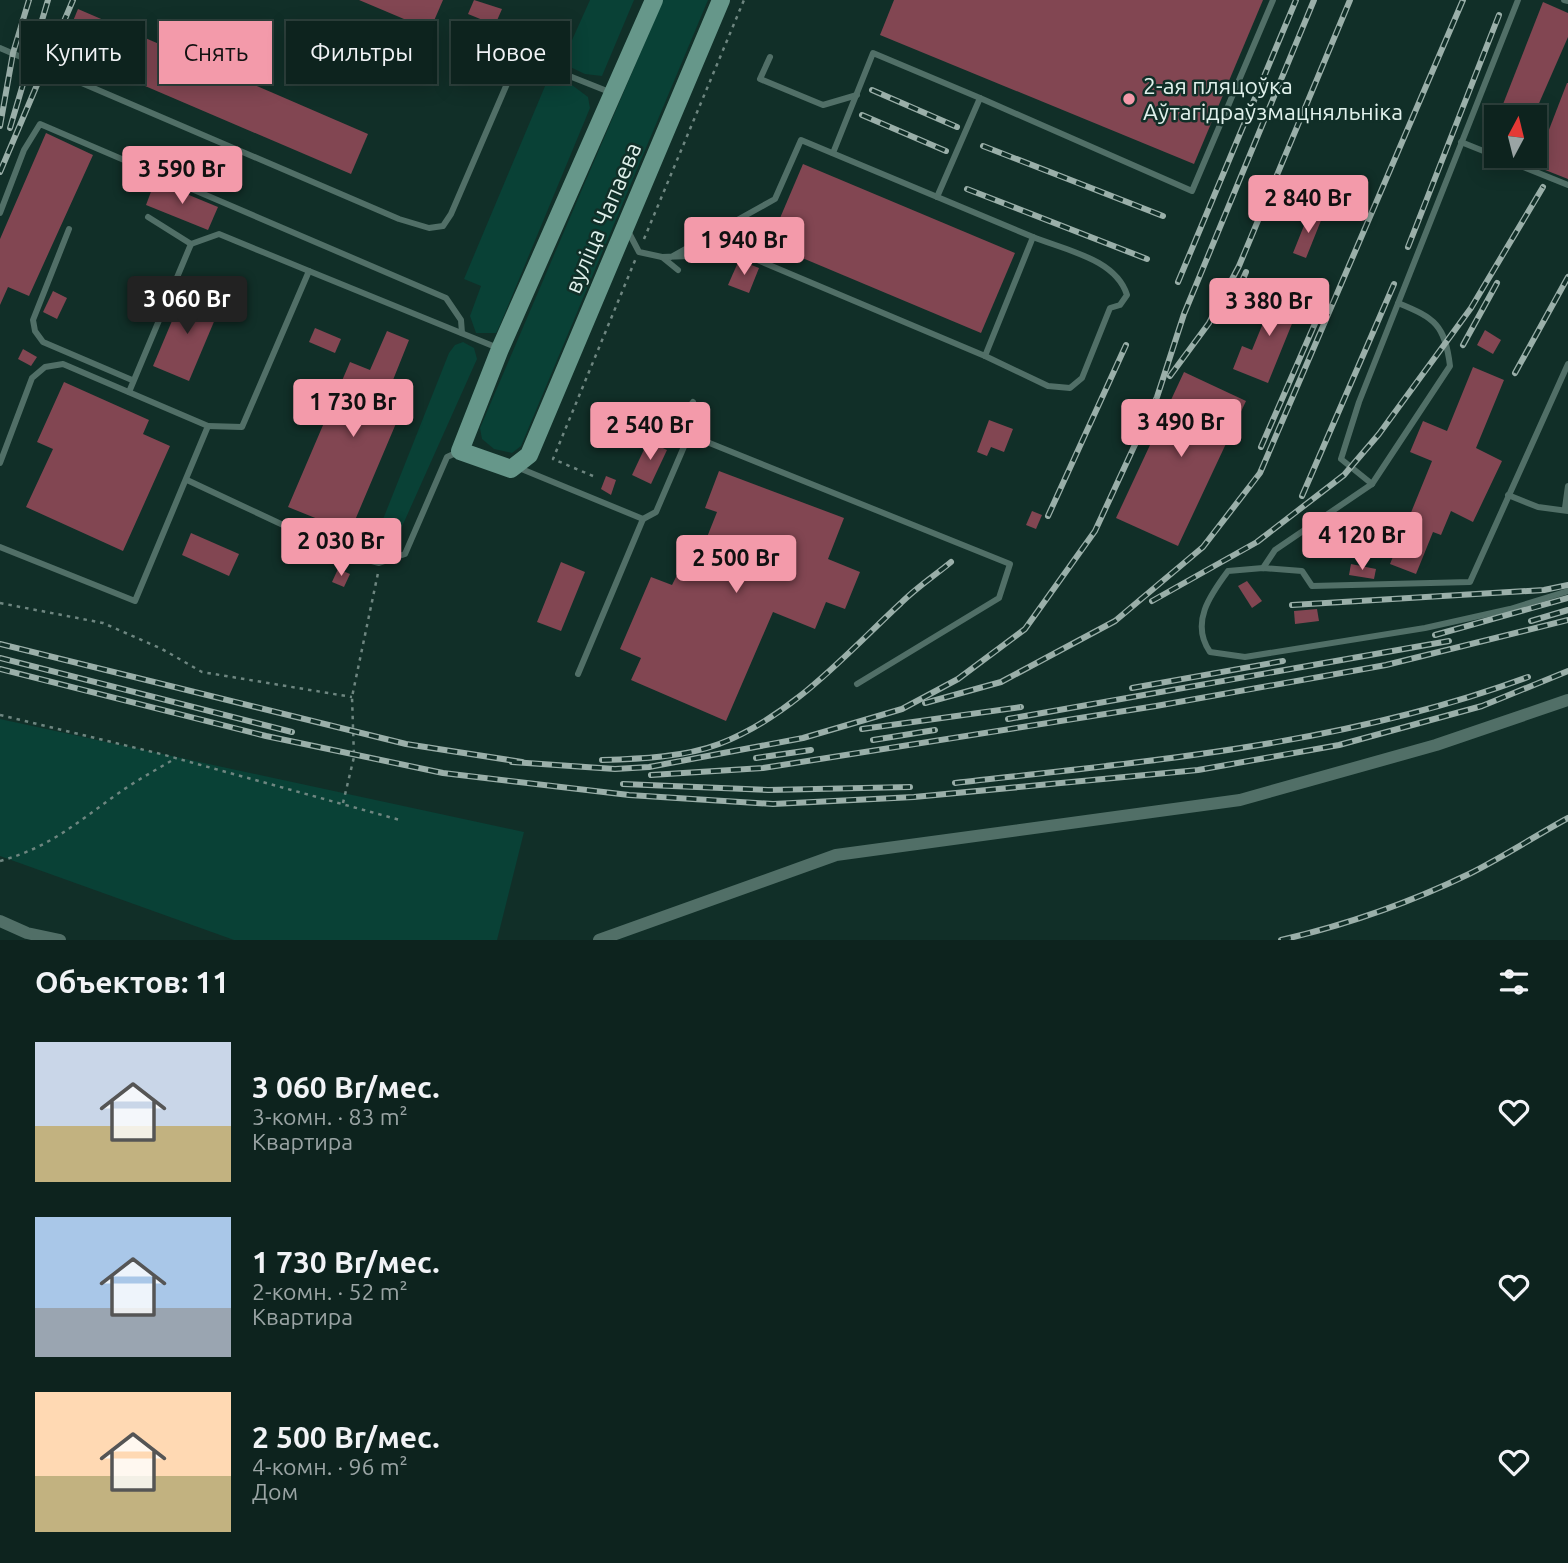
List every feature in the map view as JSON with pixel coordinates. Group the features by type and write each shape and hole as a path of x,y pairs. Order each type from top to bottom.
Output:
{"street":[{"path":"514,466 511,469 460,451 500,349 654,0"},
{"name":"вуліца Чапаева","path":"514,466 529,455 721,0"},
{"path":"598,940 836,855 1240,800 1436,745 1568,700"},
{"path":"0,921 27,933 60,940"}],"lane":[{"path":"833,153 873,54 1192,191 1273,0"},
{"path":"1372,484 1341,459 1359,402 1518,0"},
{"path":"0,48 399,219 429,228 443,226 451,214 519,56 614,94"},
{"path":"770,57 760,79 823,105 857,95"},
{"path":"937,197 980,98"},
{"path":"0,213 24,150 40,124 446,298 461,320 462,333"},
{"path":"626,226 639,252 662,257 671,257 743,254 985,356 1048,386 1070,388 1082,378 1110,308 1120,305 1127,295 1123,281 1112,270 801,140 775,199 671,257"},
{"path":"1461,142 1568,185"},
{"path":"148,217 191,244"},
{"path":"69,229 33,320 35,331 43,342 132,380"},
{"path":"129,392 191,244 219,234 500,349"},
{"path":"985,356 1033,237"},
{"path":"662,257 678,270"},
{"path":"0,463 33,378 45,368 63,364 208,426 242,426 309,271"},
{"path":"1263,568 1275,550 1372,484 1450,366 1447,340 1431,316 1398,303"},
{"path":"1568,364 1469,582 1311,586 1302,571 1263,568 1228,571 1213,591 1201,616 1204,644 1210,652 1245,657 1425,628 1510,609 1568,591"},
{"path":"578,674 643,519 656,512 685,442 681,417 693,402"},
{"path":"0,547 135,601 208,426"},
{"path":"685,442 707,442 1010,564 999,598 857,684"},
{"path":"187,480 344,553 379,563 405,554 446,457 460,451"},
{"path":"514,466 643,519"},
{"path":"1508,495 1538,507 1566,510 1568,486"}],"path":[{"path":"343,804 355,757 352,697 368,632 379,563"},
{"path":"0,603 103,624 162,649 202,672 352,697"},
{"path":"0,715 176,758 400,820"},
{"path":"0,861 30,853 78,825 116,795 176,758"}],"green space":[{"path":"590,0 634,0 602,76 585,74 570,67 570,45"},
{"path":"663,0 708,0 521,446 512,453 494,449 482,439 480,428"},
{"path":"546,84 572,85 588,97 590,108 496,333 476,333 470,316 481,286 464,279"},
{"path":"463,342 474,348 477,359 396,540 370,552 449,353 455,345"},
{"path":"0,719 524,832 497,940 234,940 0,856"}],"building":[{"path":"359,0 443,0 434,21 409,21"},
{"path":"474,0 502,9 497,21 485,21 468,14"},
{"name":"2-ая пляцоўка Аўтагідраўзмацняльніка","path":"894,0 1263,0 1194,164 880,35"},
{"path":"1543,2 1568,13 1568,37 1538,105 1503,105"},
{"path":"78,9 106,21 73,21"},
{"path":"145,38 159,44 159,84 252,84 368,134 351,174 141,84 145,84"},
{"path":"1568,83 1568,179 1540,168 1547,168 1547,135"},
{"path":"46,133 93,155 29,296 8,287 0,305 0,239"},
{"path":"803,164 1015,253 981,333 769,244"},
{"path":"155,181 218,207 208,230 146,205"},
{"path":"1309,213 1322,218 1306,258 1293,253"},
{"path":"739,260 759,268 749,293 728,285"},
{"path":"1277,289 1302,299 1268,383 1233,369 1242,346 1252,350"},
{"path":"185,290 221,305 189,381 153,366"},
{"path":"53,291 67,298 57,319 43,312"},
{"path":"315,328 341,339 335,353 309,342"},
{"path":"1485,330 1501,340 1493,354 1477,345"},
{"path":"387,331 409,340 393,380 411,388 350,532 288,507 350,362 370,370"},
{"path":"23,349 37,357 31,366 18,359"},
{"path":"1473,367 1504,380 1476,448 1502,461 1473,522 1451,511 1441,535 1433,532 1416,574 1390,564 1432,461 1410,452 1423,421 1447,431"},
{"path":"1184,372 1246,401 1178,546 1116,518"},
{"path":"64,382 149,420 143,434 170,446 123,551 26,507 53,449 37,442"},
{"path":"989,420 1013,429 1004,452 991,447 987,456 977,452"},
{"path":"648,441 667,450 651,484 632,475"},
{"path":"719,471 844,518 828,559 860,572 845,609 826,602 815,629 773,612 726,721 631,680 641,658 620,649 651,577 672,585 677,575 690,580 717,512 705,508"},
{"path":"606,476 616,480 611,495 601,489"},
{"path":"1032,511 1042,515 1036,529 1026,525"},
{"path":"191,533 239,554 229,576 182,555"},
{"path":"561,562 585,572 561,631 537,622"},
{"path":"1351,564 1376,569 1374,579 1349,575"},
{"path":"338,569 350,574 344,587 332,582"},
{"path":"1247,581 1262,601 1252,608 1238,586"},
{"path":"1317,609 1319,621 1295,624 1294,611"}],"railway":[{"path":"0,126 13,53 29,0"},
{"path":"10,128 48,0"},
{"path":"0,172 73,0"},
{"path":"1178,282 1296,0"},
{"path":"512,762 615,769 649,767 803,738 902,709 958,679 1025,629 1095,531 1157,397 1184,314 1314,0"},
{"path":"1170,376 1209,323 1239,266 1350,0"},
{"path":"925,703 1001,682 1115,621 1203,547 1260,473 1463,0"},
{"path":"1408,247 1499,15"},
{"path":"872,90 957,127"},
{"path":"862,115 946,151"},
{"path":"983,146 1163,216"},
{"path":"1152,601 1257,542 1344,475 1379,434 1471,308 1543,187"},
{"path":"967,189 1147,259"},
{"path":"1232,304 1246,272"},
{"path":"1515,373 1568,277"},
{"path":"1463,345 1497,283"},
{"path":"1302,496 1394,284"},
{"path":"1261,447 1320,312"},
{"path":"1048,516 1126,345"},
{"path":"602,760 677,755 719,744 745,732 794,701 907,598 951,562"},
{"path":"1292,605 1544,590 1568,585"},
{"path":"1435,635 1568,598"},
{"path":"1531,621 1568,610"},
{"path":"651,775 763,768 1156,706 1386,665 1568,620"},
{"path":"1008,719 1449,641"},
{"path":"0,644 406,744 522,762"},
{"path":"0,658 292,732"},
{"path":"1132,688 1283,661"},
{"path":"0,669 266,736 443,773 629,795 773,804 914,797 1198,770 1339,745 1482,706 1568,671"},
{"path":"955,783 1173,758 1317,735 1459,700 1528,677"},
{"path":"862,729 1021,707"},
{"path":"873,740 935,730"},
{"path":"756,758 811,750"},
{"path":"623,784 768,790 910,787"},
{"path":"1281,940 1353,920 1446,885 1568,818"}],"place":[{"name":"2-ая пляцоўка Аўтагідраўзмацняльніка","path":"1129,99"}]}
